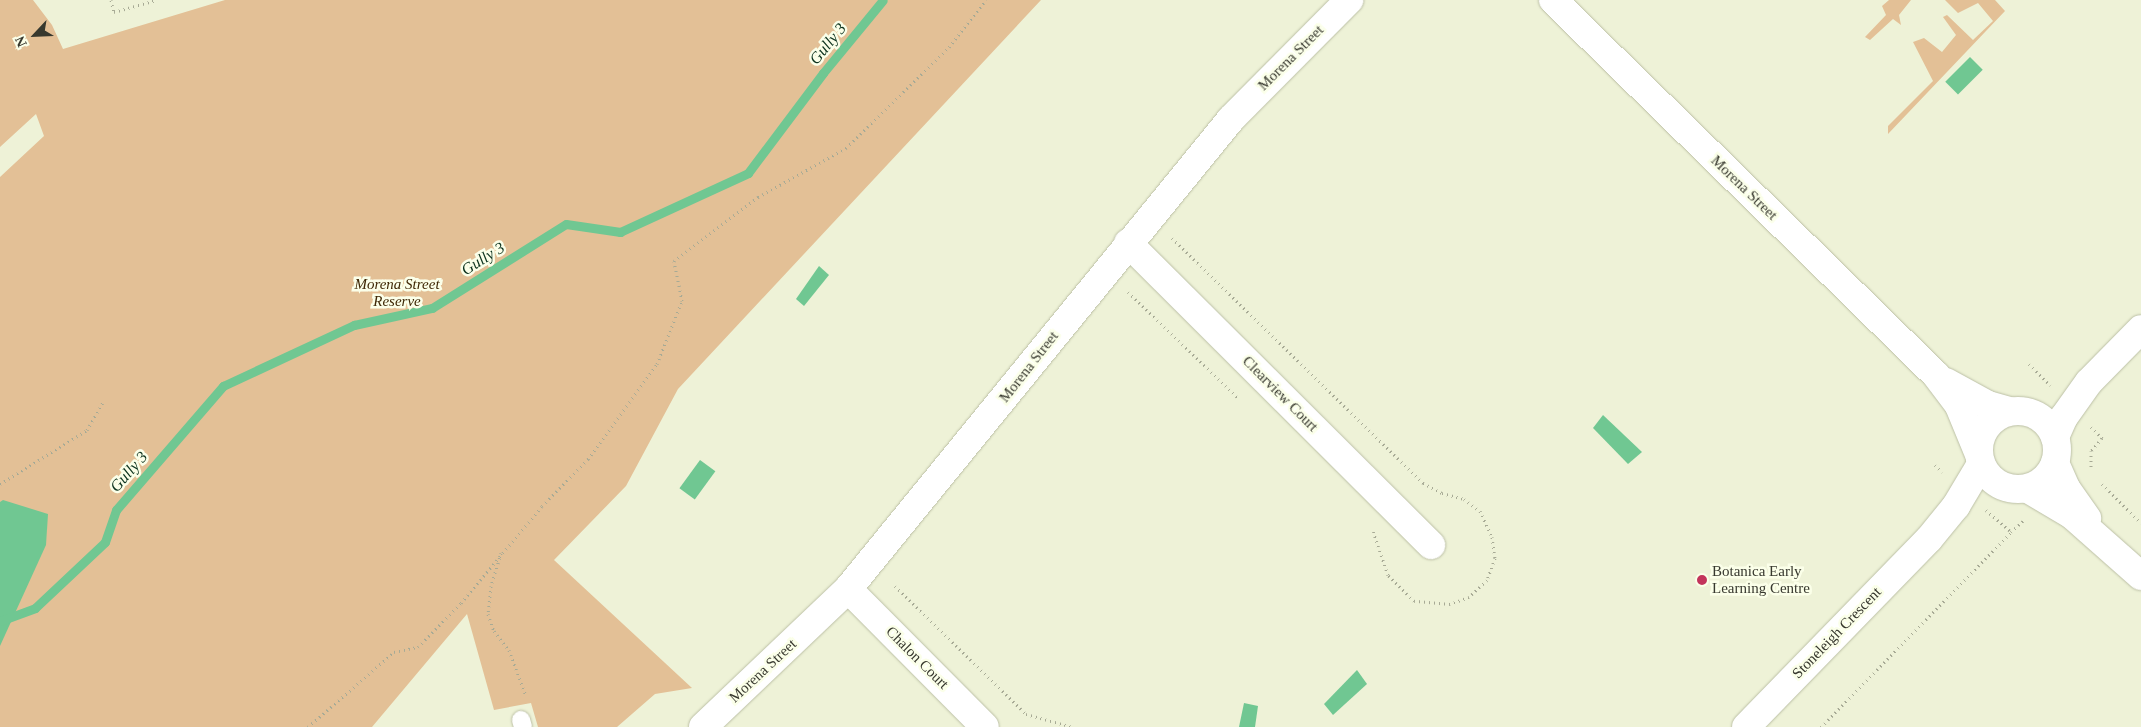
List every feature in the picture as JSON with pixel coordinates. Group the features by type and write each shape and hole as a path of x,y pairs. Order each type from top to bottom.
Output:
{"street":[{"name":"Morena Street","path":"703,727 848,589 1128,243 1231,119 1349,0"},
{"name":"Morena Street","path":"1553,0 1936,375 1958,406 1980,458"},
{"name":"Clearview Court","path":"1128,243 1431,545"},
{"name":"Stoneleigh Crescent","path":"1929,539 1983,501 2041,482 2055,463 2058,449 2055,436 2064,417 2089,382 2141,329"},
{"name":"Morena Street","path":"1936,375 1976,400 2021,412"},
{"name":"Stoneleigh Crescent","path":"1746,727 1929,539 1956,506 1980,458 1986,427 2089,382"},
{"path":"2021,412 2043,419 2055,436"},
{"path":"1980,458 1990,478 2022,489 2061,507 2102,538 2141,576"},
{"path":"2055,463 2066,488 2102,538"},
{"name":"Chalon Court","path":"848,589 985,727"}],"path":[{"path":"111,0 114,12 156,0"},
{"path":"308,727 394,652 418,647 461,602 502,552 588,459 657,364 682,301 674,261 758,197 846,148 949,47 986,0"},
{"path":"0,484 86,430 104,400"},
{"path":"2100,482 2141,523"},
{"path":"1820,727 2011,532"},
{"path":"502,552 491,586 488,614 494,631 509,650 524,691 527,712 522,724"},
{"path":"896,586 1026,714 1073,727"}],"green space":[{"name":"Morena Street Reserve","path":"0,0 33,0 52,25 63,49 225,0 1041,0 678,389 626,486 554,560 692,688 655,694 617,727 538,727 531,703 494,710 467,614 372,727 0,727 0,177 44,136 36,114 0,147"},
{"path":"1889,0 1911,0 1899,15 1901,25 1893,19 1870,40 1865,37 1886,15 1882,6"},
{"path":"1945,0 1995,0 2005,11 1888,134 1888,126 1933,81 1913,42 1924,38 1942,52 1956,35 1943,17 1947,15 1973,40 1993,21 1978,3 1958,13"}],"shaded area":[{"path":"1970,57 1983,70 1958,94 1945,82"},
{"path":"819,266 829,275 804,306 796,299"},
{"path":"1603,415 1642,452 1628,464 1593,428"},
{"path":"700,460 715,471 695,499 679,488"},
{"path":"3,500 48,514 46,545 0,646 0,502"},
{"path":"1357,670 1367,684 1333,715 1324,704"},
{"path":"1244,703 1258,706 1255,727 1239,727"}],"waterway":[{"name":"Gully 3","path":"0,621 35,608 105,542 116,510 223,386 354,325 432,308 566,224 620,232 748,173 823,73 883,0"}],"place":[{"name":"Botanica Early Learning Centre","path":"1702,580"}]}
